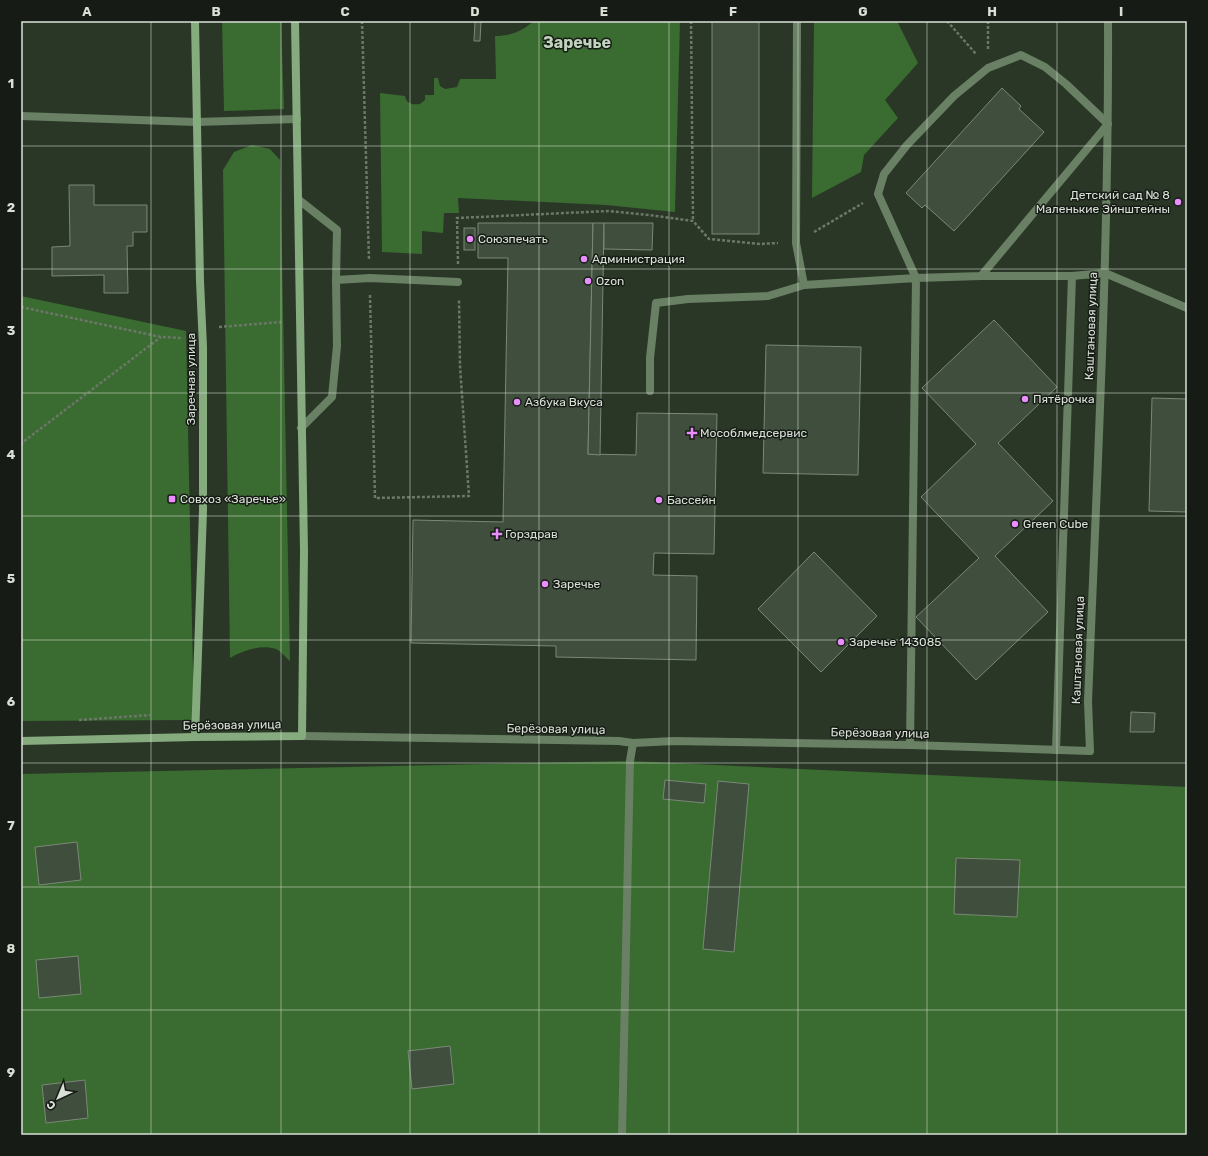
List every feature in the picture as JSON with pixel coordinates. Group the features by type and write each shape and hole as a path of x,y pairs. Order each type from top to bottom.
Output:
{"street":[{"name":"Заречная улица","path":"195,21 196,122 203,347 203,511 195,737"},
{"path":"295,21 304,552 302,736"},
{"path":"797,21 796,243 804,285"},
{"name":"Каштановая улица","path":"1090,751 1088,702 1105,273 1108,124 1108,21"},
{"path":"910,745 916,278 878,194 884,174 907,146 954,96 988,68 1021,55 1045,67 1066,84 1108,124 981,276"},
{"path":"21,116 196,122 297,119"},
{"path":"299,200 337,230 337,346 332,397 301,428"},
{"path":"650,391 650,358 656,303 688,299 768,296 804,285 916,278 1072,276 1105,273 1187,308"},
{"path":"1056,750 1072,276"},
{"path":"336,280 370,278 458,282"},
{"name":"Берёзовая улица","path":"21,741 302,736 619,741 633,743 674,741 910,745 1090,751"},
{"path":"622,1135 630,761 633,743"}],"path":[{"path":"691,21 693,221"},
{"path":"946,21 988,68"},
{"path":"988,21 988,68"},
{"path":"376,498 468,496 460,366 457,218 609,211 673,217 693,221 708,239 760,244 796,243 878,194"},
{"path":"21,307 161,337 183,338"},
{"path":"216,327 281,322"},
{"path":"21,445 92,388 161,337"},
{"path":"74,720 150,715"}],"green space":[{"path":"222,21 281,21 284,109 224,111"},
{"path":"534,21 680,21 675,212 606,205 458,198 459,213 444,213 443,233 422,231 422,254 382,252 380,93 405,96 407,101 410,103 420,104 425,100 425,95 434,95 434,78 438,78 440,86 445,89 457,87 460,79 496,79 495,36 516,32 525,28"},
{"path":"814,21 897,21 918,63 885,100 898,118 864,155 861,172 812,198"},
{"path":"252,145 270,149 280,160 290,661 278,650 264,647 246,651 230,658 223,170 234,152"},
{"path":"21,296 186,331 194,720 21,721"},
{"path":"630,761 1187,787 1187,1135 21,1135 21,774"}],"building":[{"path":"475,21 481,21 480,41 474,41"},
{"path":"712,21 759,21 759,234 712,234"},
{"path":"1002,88 1021,106 1019,109 1044,132 954,231 925,205 922,208 906,193"},
{"path":"69,185 94,185 94,205 147,205 147,232 133,232 133,246 127,246 128,293 104,293 104,275 52,276 52,247 70,246"},
{"path":"478,223 593,223 588,454 636,455 637,413 717,414 714,554 654,553 653,575 697,576 696,660 556,657 556,646 411,643 413,520 503,522 508,258 478,258"},
{"path":"593,223 604,223 600,455 588,454"},
{"path":"604,223 653,223 652,250 604,249"},
{"name":"Союзпечать","path":"464,228 475,228 475,250 464,250"},
{"path":"994,320 1057,387 998,443 1053,501 995,556 1048,612 976,680 916,617 979,558 921,497 976,444 922,388"},
{"path":"766,345 861,347 858,475 763,473"},
{"path":"1152,398 1187,399 1187,512 1149,511"},
{"path":"814,552 877,616 821,672 758,609"},
{"path":"1131,712 1155,713 1154,732 1130,732"},
{"path":"665,780 706,784 704,803 663,799"},
{"path":"718,781 749,784 734,952 703,949"},
{"path":"77,842 81,880 39,885 35,847"},
{"path":"956,858 1020,860 1017,917 954,914"},
{"path":"78,956 81,994 39,998 36,960"},
{"path":"450,1046 454,1084 412,1089 408,1051"},
{"path":"85,1080 88,1118 46,1123 42,1085"}],"place":[{"name":"Детский сад № 8 Маленькие Эйнштейны","path":"1178,202"},
{"name":"Союзпечать","path":"470,239"},
{"name":"Администрация","path":"584,259"},
{"name":"Ozon","path":"588,281"},
{"name":"Пятёрочка","path":"1025,399"},
{"name":"Азбука Вкуса","path":"517,402"},
{"name":"Мособлмедсервис","path":"692,433"},
{"name":"Совхоз «Заречье»","path":"172,499"},
{"name":"Бассейн","path":"659,500"},
{"name":"Green Cube","path":"1015,524"},
{"name":"Горздрав","path":"497,534"},
{"name":"Заречье","path":"545,584"},
{"name":"Заречье 143085","path":"841,642"}],"district":[{"name":"Заречье","path":"577,42"}]}
